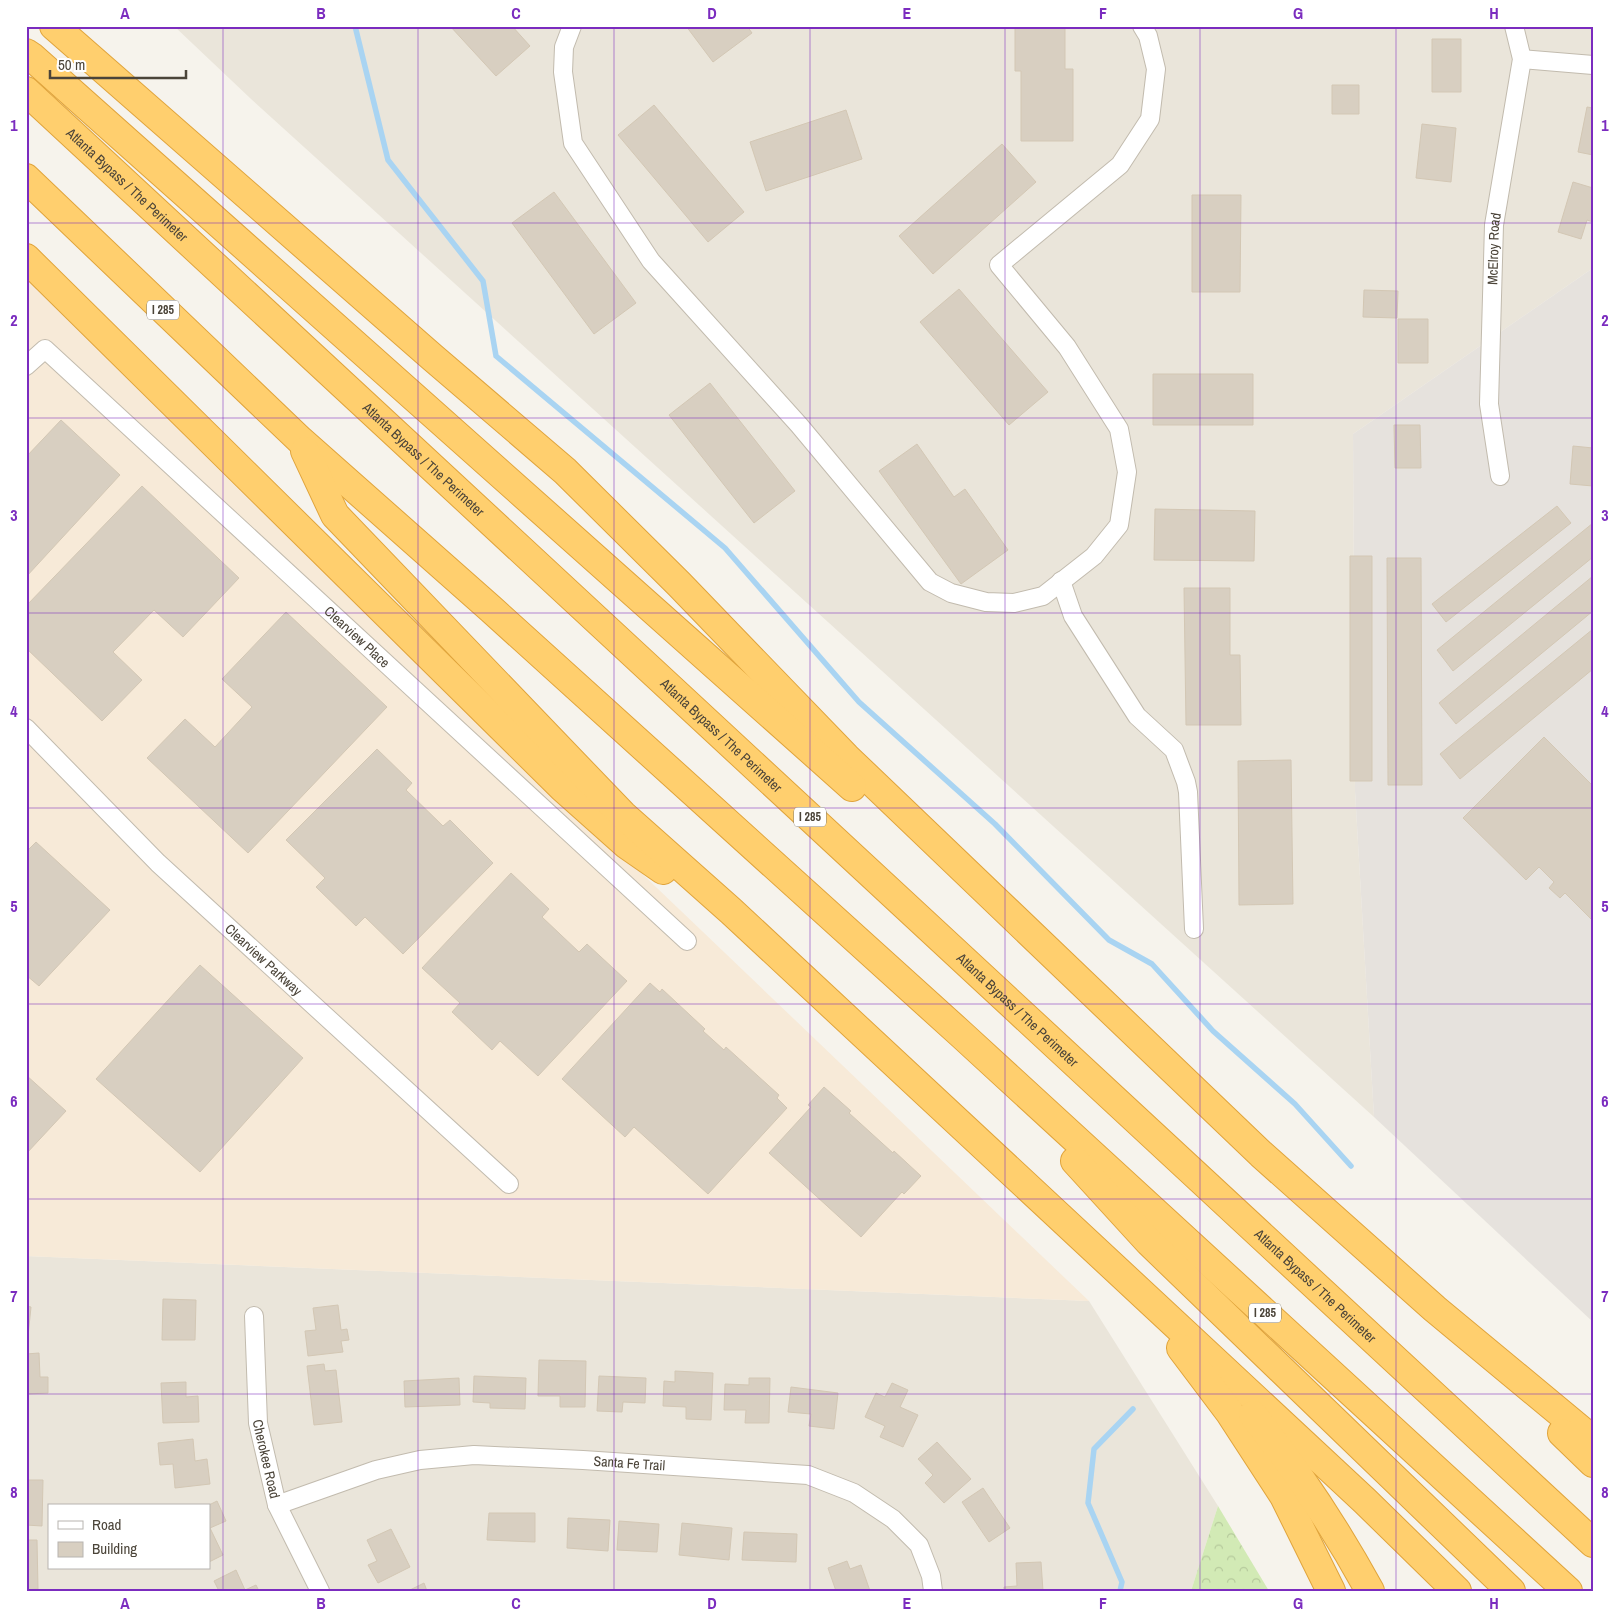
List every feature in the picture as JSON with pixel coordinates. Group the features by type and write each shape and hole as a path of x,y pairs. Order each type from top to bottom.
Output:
{"highway":[{"path":"54,26 565,471 679,584 846,757 1261,1154 1435,1309 1593,1440"},
{"path":"26,53 941,866 1095,994"},
{"name":"Atlanta Bypass / The Perimeter","path":"26,90 1593,1543"},
{"name":"I 285","path":"26,178 300,440 498,616 962,1036 1568,1591"},
{"path":"26,258 563,788 627,845 695,892 732,910"},
{"path":"300,440 336,515 623,815 732,910 1365,1501 1457,1591"},
{"path":"962,1036 1149,1242 1511,1591"},
{"path":"1111,1265 1161,1323 1230,1413 1284,1496 1331,1591"},
{"path":"1435,1309 1593,1463"},
{"path":"1185,1333 1274,1442 1315,1499 1349,1552 1370,1591"}],"street":[{"path":"572,26 564,47 562,72 573,143 651,261 799,425 930,582 951,593 986,602 1014,603 1043,596 1094,556 1119,525 1128,472 1119,429 1067,348 999,265 1120,165 1150,119 1156,69 1148,36 1142,26"},
{"name":"McElroy Road","path":"1500,476 1489,404 1494,226 1522,59 1514,26"},
{"path":"1522,59 1593,66"},
{"name":"Clearview Place","path":"26,366 45,349 687,941"},
{"path":"1061,581 1073,616 1137,716 1174,750 1188,792 1194,929"},
{"name":"Clearview Parkway","path":"26,728 158,862 509,1184"},
{"name":"Cherokee Road","path":"254,1316 258,1422 276,1505 320,1591"},
{"name":"Santa Fe Trail","path":"276,1505 376,1470 420,1460 474,1456 583,1460 808,1475 854,1493 893,1519 919,1544 931,1576 932,1591"}],"shaded area":[{"path":"174,26 1593,26 1593,268 1353,434 1355,791 1374,1117 250,98"},
{"path":"1593,268 1593,1322 1374,1117 1355,791 1353,434"},
{"path":"26,277 567,802 1089,1301 26,1256"},
{"path":"26,1256 1089,1301 1218,1506 1191,1591 26,1591"}],"green space":[{"path":"1218,1506 1269,1591 1191,1591"}],"building":[{"path":"450,26 512,26 530,46 496,76"},
{"path":"686,26 747,26 752,33 713,62"},
{"path":"1015,26 1065,26 1065,69 1073,69 1073,141 1021,141 1021,71 1015,71"},
{"path":"1432,39 1461,39 1461,92 1432,92"},
{"path":"1332,85 1359,85 1359,114 1332,114"},
{"path":"654,105 744,212 708,242 618,135"},
{"path":"1587,107 1593,108 1593,155 1578,152"},
{"path":"846,110 862,159 766,191 750,142"},
{"path":"1422,124 1456,128 1451,182 1416,178"},
{"path":"1002,144 1036,182 933,274 899,236"},
{"path":"1573,182 1593,188 1593,222 1587,220 1581,239 1558,232"},
{"path":"554,192 636,303 594,334 512,223"},
{"path":"1192,195 1241,195 1240,292 1192,292"},
{"path":"959,289 1048,392 1009,425 920,322"},
{"path":"1364,290 1398,291 1397,318 1363,317"},
{"path":"1398,319 1428,319 1428,363 1398,363"},
{"path":"1153,374 1253,374 1253,425 1153,425"},
{"path":"710,383 795,491 754,523 669,415"},
{"path":"61,420 120,475 26,577 26,457"},
{"path":"1394,425 1420,425 1421,468 1395,468"},
{"path":"917,444 954,497 965,489 1008,550 961,584 879,471"},
{"path":"1573,446 1593,448 1593,486 1570,484"},
{"path":"142,486 239,578 183,637 154,610 113,652 142,680 102,721 26,648 26,606"},
{"path":"1557,506 1571,523 1446,622 1432,604"},
{"path":"1155,509 1255,511 1254,561 1154,560"},
{"path":"1593,523 1593,557 1453,671 1437,650"},
{"path":"1350,556 1372,556 1372,781 1350,781"},
{"path":"1387,558 1421,558 1422,785 1388,785"},
{"path":"1593,576 1593,611 1456,724 1439,703"},
{"path":"1184,588 1230,588 1230,655 1240,655 1241,725 1186,725"},
{"path":"286,612 387,707 248,853 147,758 185,719 215,747 252,707 222,679"},
{"path":"1593,629 1593,669 1460,779 1440,754"},
{"path":"1544,737 1593,786 1593,921 1565,893 1560,898 1549,888 1554,882 1539,867 1526,880 1463,818"},
{"path":"377,749 412,783 406,790 443,826 450,820 493,863 403,954 365,917 356,926 316,887 325,878 286,840"},
{"path":"1291,760 1293,904 1239,905 1238,761"},
{"path":"36,842 110,910 39,986 26,975 26,852"},
{"path":"511,873 549,909 542,917 579,952 587,944 627,981 538,1076 500,1041 492,1050 452,1012 460,1003 422,968"},
{"path":"200,965 303,1058 200,1172 96,1079"},
{"path":"650,983 660,992 662,989 705,1029 703,1031 724,1050 726,1047 779,1095 777,1098 787,1108 708,1194 634,1127 625,1137 562,1079"},
{"path":"26,1075 66,1111 26,1154"},
{"path":"824,1087 851,1111 849,1113 921,1176 904,1194 902,1192 861,1237 769,1153 811,1107 808,1105"},
{"path":"163,1299 196,1300 195,1340 162,1340"},
{"path":"338,1305 341,1330 347,1329 349,1340 341,1341 343,1352 308,1356 305,1331 316,1330 313,1308"},
{"path":"26,1306 31,1307 28,1336 26,1336"},
{"path":"39,1353 40,1377 48,1377 48,1393 26,1394 26,1354"},
{"path":"539,1360 586,1361 585,1407 560,1407 560,1396 538,1396"},
{"path":"324,1364 325,1371 336,1370 342,1422 314,1425 307,1366"},
{"path":"675,1371 713,1373 711,1420 686,1419 686,1407 663,1406 664,1381 675,1382"},
{"path":"474,1376 526,1378 525,1409 490,1408 490,1403 473,1402"},
{"path":"599,1376 646,1378 645,1403 623,1402 622,1412 597,1411"},
{"path":"459,1378 460,1405 405,1407 404,1381"},
{"path":"749,1378 770,1378 769,1423 745,1423 746,1410 724,1410 725,1384 749,1385"},
{"path":"186,1382 186,1397 198,1396 199,1422 163,1423 161,1383"},
{"path":"892,1383 908,1390 900,1407 918,1415 903,1447 880,1437 885,1426 865,1417 876,1393 885,1397"},
{"path":"791,1387 838,1393 834,1429 809,1426 811,1414 788,1412"},
{"path":"193,1439 195,1461 207,1459 210,1484 175,1488 173,1464 160,1465 158,1443"},
{"path":"937,1442 971,1479 944,1503 925,1483 933,1475 918,1459"},
{"path":"26,1480 43,1480 42,1526 26,1525"},
{"path":"983,1488 1010,1528 989,1542 962,1502"},
{"path":"217,1501 226,1521 210,1528 210,1504"},
{"path":"489,1513 535,1513 535,1542 487,1540"},
{"path":"568,1518 610,1520 608,1551 567,1548"},
{"path":"619,1521 659,1524 657,1552 617,1550"},
{"path":"682,1523 732,1528 729,1560 679,1555"},
{"path":"210,1528 223,1555 210,1562"},
{"path":"391,1529 410,1567 378,1583 368,1565 377,1561 367,1540"},
{"path":"744,1532 797,1534 796,1562 742,1560"},
{"path":"26,1540 37,1540 38,1589 26,1590"},
{"path":"847,1561 850,1569 861,1565 870,1591 836,1591 828,1568"},
{"path":"1041,1562 1043,1591 1004,1591 1004,1587 1017,1586 1016,1563"},
{"path":"236,1570 245,1590 256,1585 259,1591 219,1591 214,1581"},
{"path":"424,1583 427,1591 408,1591"}],"waterway":[{"path":"355,26 388,160 483,281 496,356 725,548 859,702 995,824 1109,940 1152,964 1213,1031 1295,1104 1351,1166"},
{"path":"1120,1591 1122,1582 1088,1503 1094,1449 1133,1409"}]}
